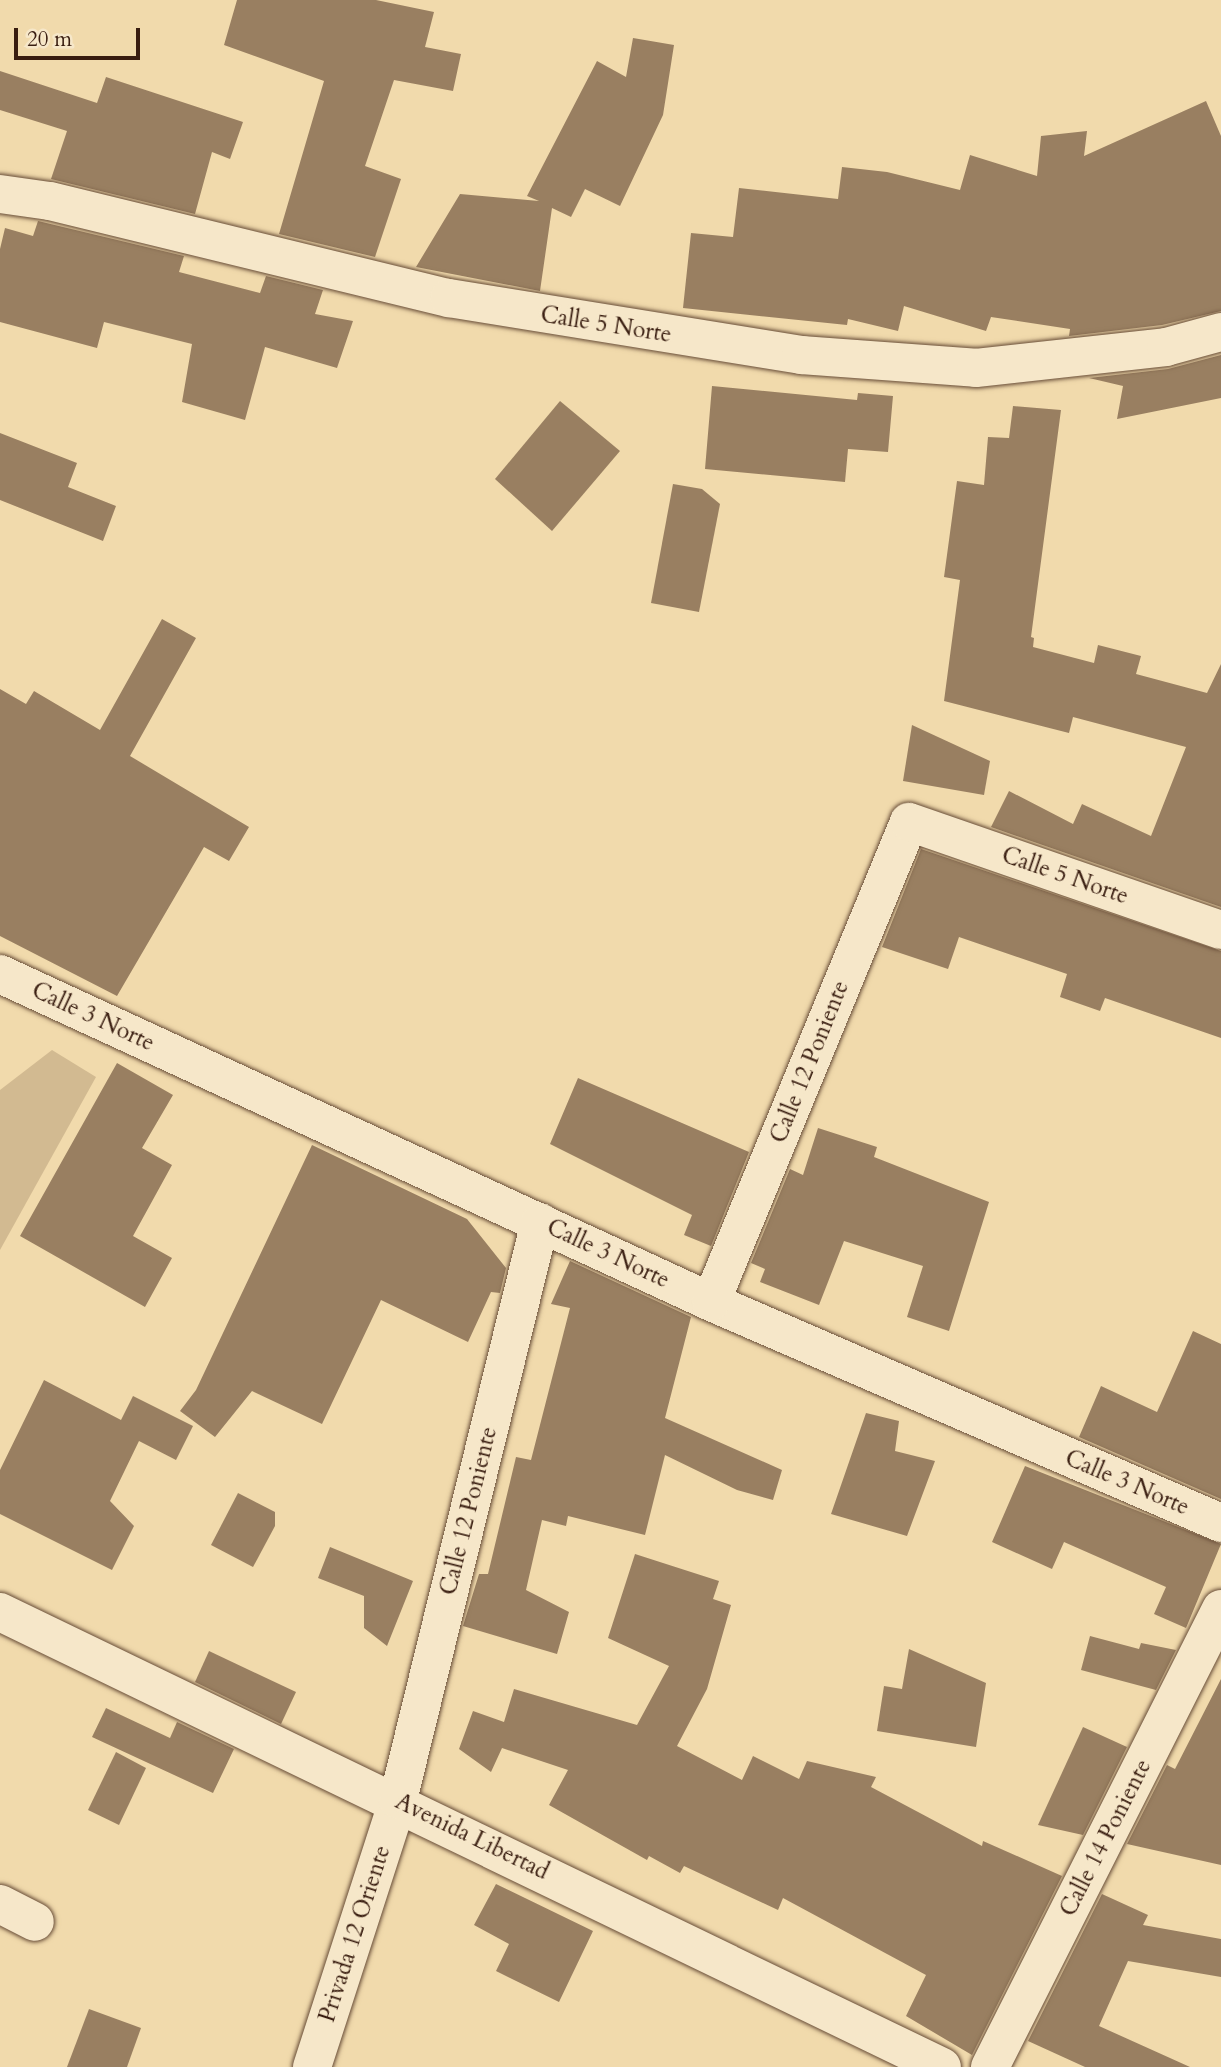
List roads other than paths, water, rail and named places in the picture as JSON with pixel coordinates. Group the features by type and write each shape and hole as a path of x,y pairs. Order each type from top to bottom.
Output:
{"street":[{"name":"Calle 5 Norte","path":"0,194 50,201 449,298 801,355 976,368 1166,347 1221,332"},
{"name":"Calle 5 Norte","path":"909,822 1221,930"},
{"name":"Calle 12 Poniente","path":"711,1302 909,822"},
{"name":"Calle 3 Norte","path":"0,974 711,1302 1221,1523"},
{"name":"Calle 12 Poniente","path":"398,1800 540,1222"},
{"name":"Calle 14 Poniente","path":"990,2067 1221,1609"},
{"name":"Avenida Libertad","path":"0,1612 398,1800 942,2067"},
{"name":"Privada 12 Oriente","path":"312,2067 398,1800"},
{"path":"0,1904 35,1922"}]}
